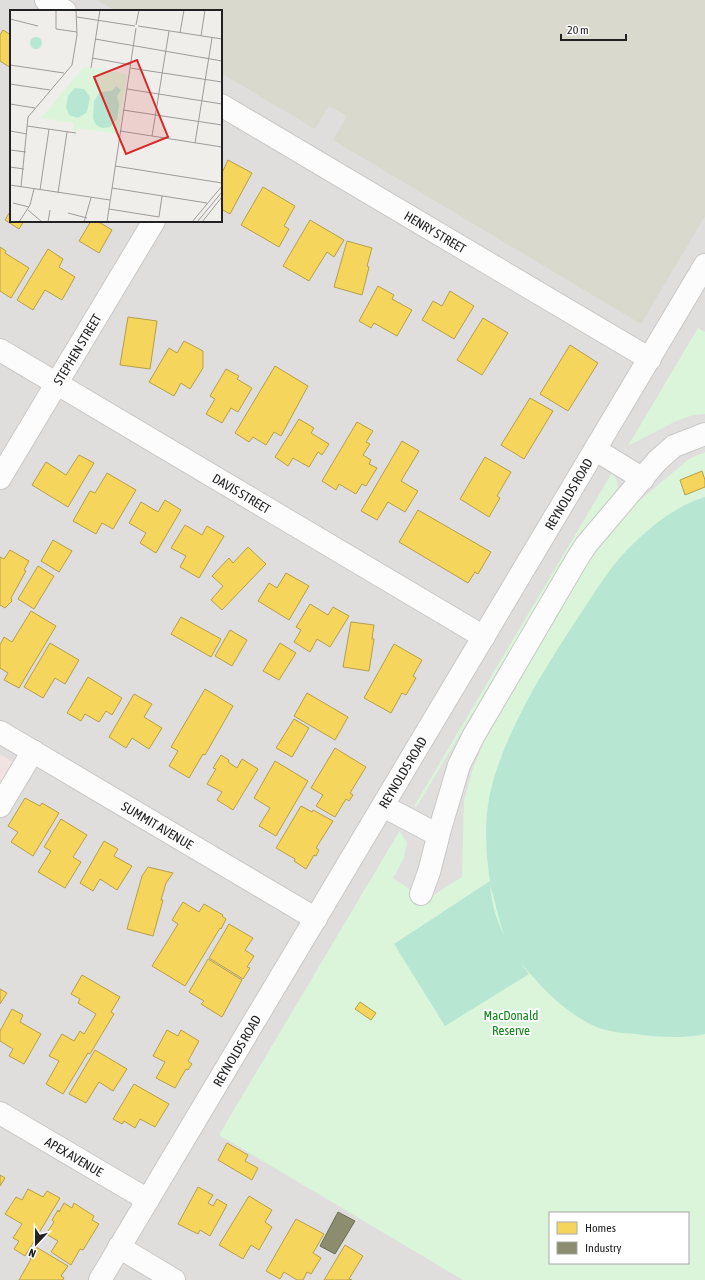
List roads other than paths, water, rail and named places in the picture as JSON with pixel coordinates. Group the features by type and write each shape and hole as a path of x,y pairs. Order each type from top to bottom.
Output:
{"street":[{"path":"46,0 63,10"},
{"name":"HENRY STREET","path":"222,107 650,359"},
{"name":"STEPHEN STREET","path":"0,478 153,222"},
{"name":"REYNOLDS ROAD","path":"100,1280 705,266"},
{"name":"DAVIS STREET","path":"0,350 484,638"},
{"path":"421,894 429,872 438,835 459,765 474,734 586,545 657,461 674,446 705,434"},
{"path":"596,450 643,479"},
{"name":"SUMMIT AVENUE","path":"0,732 316,919"},
{"path":"0,806 32,751"},
{"path":"383,806 438,835"},
{"name":"APEX AVENUE","path":"0,1113 148,1200"},
{"path":"120,1248 174,1280"}],"park label":[{"name":"MacDonald Reserve","path":"511,1022"}]}
